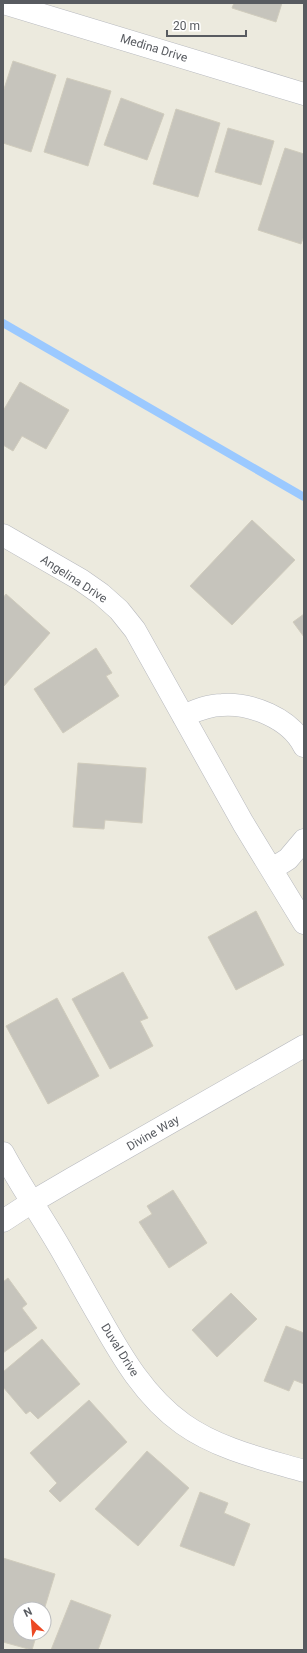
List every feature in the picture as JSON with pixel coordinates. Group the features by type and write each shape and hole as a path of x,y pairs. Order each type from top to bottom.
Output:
{"street":[{"name":"Medina Drive","path":"3,3 304,94"},
{"name":"Angelina Drive","path":"3,535 81,580 101,594 119,610 135,630 243,823 304,923"},
{"path":"183,716 220,704 242,705 277,719 292,730 304,746"},
{"path":"272,869 288,859 304,840"},
{"name":"Divine Way","path":"3,1221 32,1202 304,1046"},
{"name":"Duval Drive","path":"3,1153 121,1355 148,1392 163,1408 184,1424 211,1440 253,1456 304,1471"}],"building":[{"path":"234,3 282,3 276,22 232,8"},
{"path":"13,61 56,75 31,152 3,143 3,92"},
{"path":"67,78 111,91 88,166 44,152"},
{"path":"121,98 164,114 147,160 104,145"},
{"path":"176,109 220,123 198,197 153,184"},
{"path":"228,128 274,141 261,185 215,172"},
{"path":"285,148 304,154 304,236 301,244 258,230"},
{"path":"20,382 69,410 46,449 22,436 13,451 3,445 3,411"},
{"path":"252,520 295,560 232,625 190,586"},
{"path":"6,594 50,633 4,686 3,598"},
{"path":"304,614 304,637 293,622"},
{"path":"96,648 112,673 106,676 119,696 63,733 34,689"},
{"path":"78,763 146,768 142,823 105,820 104,829 73,827"},
{"path":"256,911 284,965 236,990 208,937"},
{"path":"123,972 148,1018 140,1021 153,1046 110,1069 72,999"},
{"path":"57,998 99,1076 48,1104 6,1026"},
{"path":"173,1190 207,1243 169,1268 139,1222 152,1214 147,1206"},
{"path":"8,1278 27,1304 22,1308 37,1328 3,1353 3,1282"},
{"path":"231,1293 257,1319 217,1357 192,1330"},
{"path":"286,1326 304,1333 304,1384 294,1380 289,1391 264,1381"},
{"path":"42,1339 80,1384 38,1419 30,1411 26,1414 3,1387 3,1372"},
{"path":"89,1400 127,1442 60,1502 49,1491 57,1483 30,1453"},
{"path":"147,1451 189,1488 138,1546 95,1509"},
{"path":"200,1492 228,1503 224,1513 250,1524 234,1566 180,1546"},
{"path":"3,1558 55,1574 47,1601 12,1601 12,1641 35,1641 32,1650 3,1642"},
{"path":"71,1600 111,1615 98,1650 51,1650"}],"waterway":[{"path":"3,323 304,497"}]}
